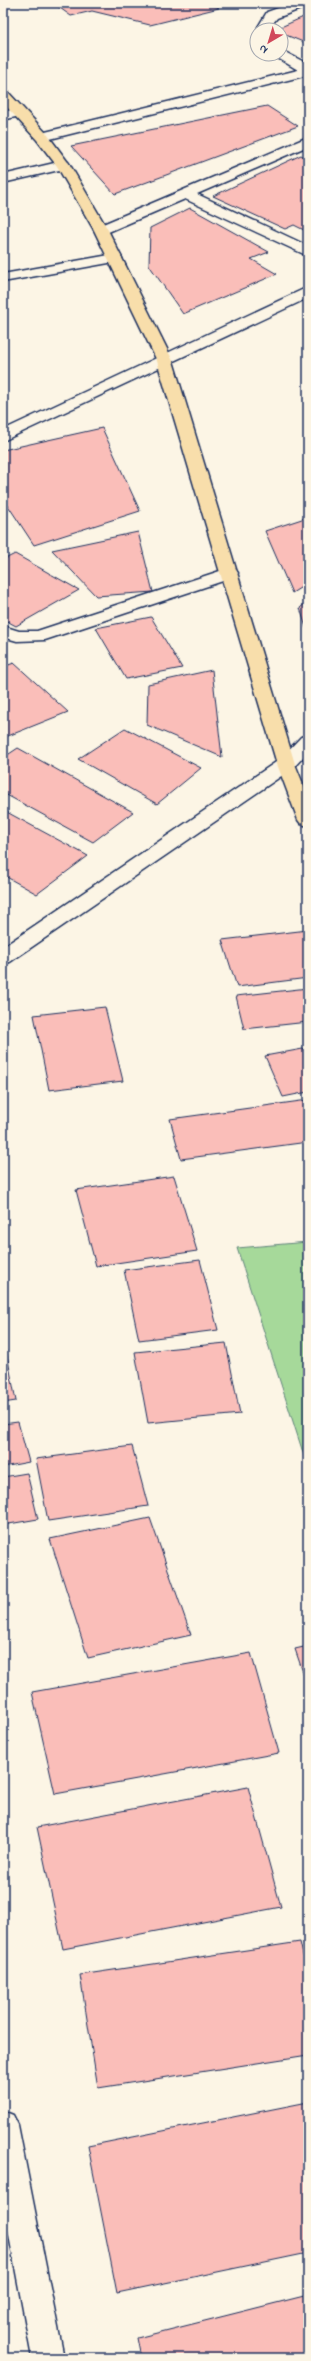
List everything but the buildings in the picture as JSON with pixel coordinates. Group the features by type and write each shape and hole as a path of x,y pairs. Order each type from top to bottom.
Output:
{"main road":[{"path":"3,95 42,137 63,165 102,230 165,361 286,764 308,820"}],"street":[{"path":"267,22 272,15 304,3"},
{"path":"289,59 308,71"},
{"path":"42,137 308,71"},
{"path":"3,116 19,112"},
{"path":"102,230 308,141"},
{"path":"3,179 63,165"},
{"path":"186,194 308,252"},
{"path":"3,278 115,258"},
{"path":"3,436 165,361 308,292"},
{"path":"3,631 17,636 39,636 229,573"},
{"path":"3,957 286,764 308,741"},
{"path":"3,2124 48,2358"}],"green space":[{"path":"308,1242 308,1468 237,1248"}]}
